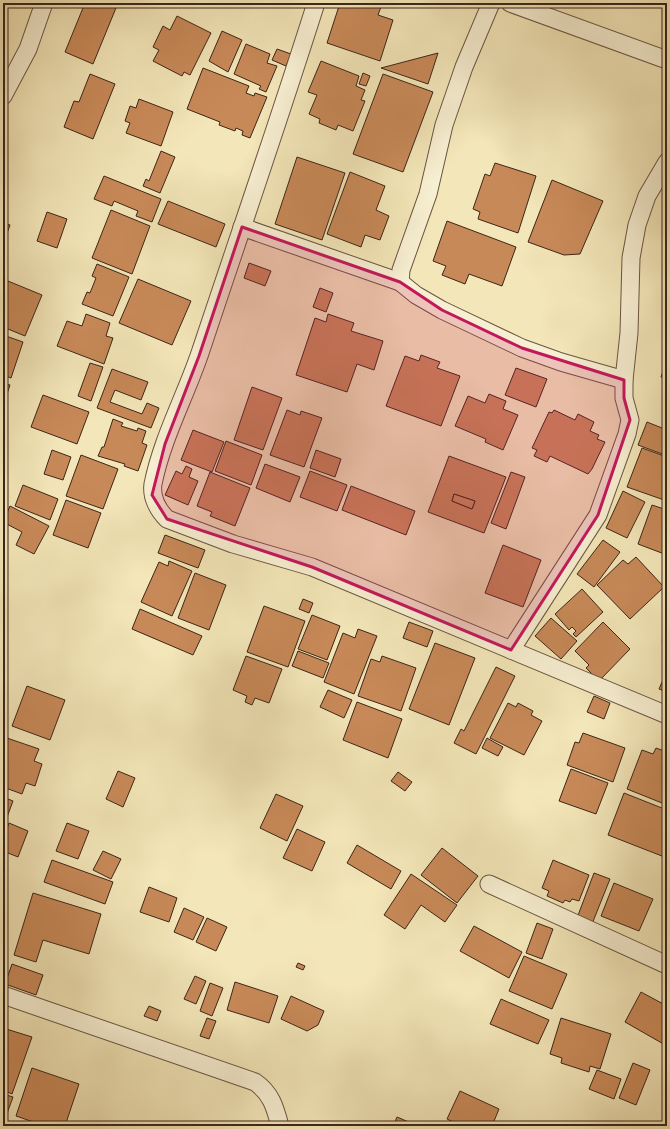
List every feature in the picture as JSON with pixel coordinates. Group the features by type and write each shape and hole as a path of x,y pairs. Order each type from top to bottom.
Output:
{"street":[{"path":"3,96 28,48 44,3"},
{"path":"316,3 199,356 164,444 153,485 152,495 160,512 167,519 234,544 312,567 667,715"},
{"path":"400,282 401,270 428,194 444,125 464,68 491,3"},
{"path":"510,3 667,60"},
{"path":"511,650 598,515 630,420 624,398 624,380 629,333 631,258 636,225 647,196 667,162"},
{"path":"242,227 400,282 416,295 442,310 522,348 561,362 624,380"},
{"path":"489,884 667,965"},
{"path":"3,995 255,1082 264,1089 272,1099 280,1126"}],"highlighted area":[{"path":"242,227 400,282 442,310 522,348 624,380 624,398 630,420 598,515 511,650 312,567 167,519 152,495 165,444 199,356"}],"building":[{"path":"85,3 118,3 93,64 65,52"},
{"path":"340,3 382,4 378,15 393,20 380,61 327,43"},
{"path":"177,16 211,33 190,75 184,72 182,76 153,61 159,50 153,47 163,26 170,30"},
{"path":"222,31 242,40 228,72 209,61"},
{"path":"246,44 270,54 267,63 277,66 266,92 259,89 261,86 234,74"},
{"path":"277,49 291,54 286,66 272,60"},
{"path":"438,53 428,84 381,68"},
{"path":"321,61 359,76 356,86 365,90 361,100 365,101 353,131 338,125 336,130 319,123 320,119 309,114 317,95 308,92"},
{"path":"203,68 249,86 246,93 254,96 255,93 267,97 250,138 242,135 243,131 236,128 235,131 219,125 220,122 187,109"},
{"path":"363,73 370,76 366,86 359,84"},
{"path":"90,74 115,84 93,139 64,127 74,101 79,102"},
{"path":"383,74 433,92 403,172 353,154"},
{"path":"139,99 173,112 161,146 126,133 130,123 125,121 130,106 136,108"},
{"path":"161,151 175,157 160,193 143,186 146,179 149,181"},
{"path":"297,157 345,173 322,240 275,224"},
{"path":"495,163 536,176 518,233 478,219 480,212 473,209 485,174 490,176"},
{"path":"350,172 385,186 376,210 389,216 380,240 365,235 361,247 327,234"},
{"path":"104,176 161,199 152,222 136,216 138,211 114,201 112,206 94,199"},
{"path":"552,180 603,201 580,254 564,255 528,242"},
{"path":"168,201 225,224 216,247 158,224"},
{"path":"111,210 150,226 132,274 92,258"},
{"path":"47,212 67,219 57,248 37,241"},
{"path":"447,221 516,247 502,286 469,274 465,284 442,275 446,266 433,261"},
{"path":"3,223 10,225 6,236 3,235"},
{"path":"249,263 271,271 265,286 244,278"},
{"path":"97,264 129,277 113,316 82,304 87,292 90,293 96,278 92,276"},
{"path":"3,279 42,295 25,336 3,327"},
{"path":"138,279 191,301 172,345 119,323"},
{"path":"320,288 333,293 326,312 313,307"},
{"path":"86,314 110,323 106,336 113,338 104,364 57,346 67,321 82,326"},
{"path":"328,314 354,323 351,331 383,341 374,370 357,364 347,392 296,375 315,318 326,322"},
{"path":"3,335 23,342 11,378 3,375"},
{"path":"421,355 440,362 437,368 460,376 441,426 386,406 405,356 419,361"},
{"path":"667,360 667,379 661,377"},
{"path":"90,363 103,367 91,401 78,396"},
{"path":"516,368 547,379 536,407 505,395"},
{"path":"112,369 148,382 141,400 115,390 110,402 142,414 147,403 159,408 151,428 97,408"},
{"path":"3,383 10,385 3,406"},
{"path":"252,387 282,398 263,450 234,440"},
{"path":"489,394 506,401 503,409 518,415 503,450 485,442 486,439 455,426 468,396 485,403"},
{"path":"43,395 89,412 77,444 31,427"},
{"path":"287,410 300,415 301,411 322,418 304,467 270,455"},
{"path":"554,410 575,420 578,414 594,422 590,431 599,435 597,439 605,442 588,474 550,456 547,462 534,456 537,450 532,448 549,412 552,413"},
{"path":"113,419 123,423 121,426 137,431 138,428 146,431 142,443 147,445 138,471 124,466 125,464 98,456 102,447 104,447"},
{"path":"647,422 667,430 667,449 665,455 638,445"},
{"path":"193,430 224,442 212,472 181,460"},
{"path":"226,441 262,455 251,485 215,471"},
{"path":"642,448 667,457 667,501 627,487"},
{"path":"52,450 71,457 63,480 44,474"},
{"path":"316,450 341,459 335,477 310,468"},
{"path":"81,455 118,469 103,509 66,496"},
{"path":"449,456 506,477 484,533 428,512","holes":["454,494 475,501 472,509 452,501"]},
{"path":"265,464 300,477 290,502 256,488"},
{"path":"186,466 192,469 189,477 198,481 188,505 165,495 176,471 182,474"},
{"path":"310,471 347,485 337,511 300,497"},
{"path":"210,472 250,488 235,526 210,516 212,512 197,506"},
{"path":"511,472 525,477 506,529 491,523"},
{"path":"23,485 58,499 50,520 15,506"},
{"path":"351,486 415,511 406,535 342,510"},
{"path":"623,491 645,502 627,538 606,528"},
{"path":"454,494 475,501 472,509 452,501"},
{"path":"66,500 101,513 88,548 53,535"},
{"path":"652,505 667,510 667,555 638,544"},
{"path":"10,506 49,526 34,554 16,545 22,532 3,522"},
{"path":"165,535 205,550 198,568 158,553"},
{"path":"603,540 620,552 594,587 577,574"},
{"path":"503,545 541,560 523,607 485,593"},
{"path":"636,557 664,587 630,619 597,585 623,560 628,564"},
{"path":"169,561 192,571 172,616 141,602 159,562 168,566"},
{"path":"195,573 226,585 209,630 178,618"},
{"path":"582,589 603,612 576,637 573,634 576,631 572,627 569,630 555,614"},
{"path":"303,599 313,603 309,613 299,609"},
{"path":"264,606 305,621 288,667 247,652"},
{"path":"140,609 202,636 193,655 132,629"},
{"path":"312,615 340,626 327,660 298,649"},
{"path":"551,618 577,641 561,659 535,636"},
{"path":"409,622 433,631 427,647 403,638"},
{"path":"603,622 630,649 599,681 586,668 589,665 575,651"},
{"path":"358,629 377,636 354,694 324,682 343,633 355,638"},
{"path":"667,629 667,644 662,642"},
{"path":"435,643 475,658 449,725 409,709"},
{"path":"298,651 329,663 323,678 292,666"},
{"path":"246,656 282,669 269,703 255,698 252,705 245,702 247,696 233,690"},
{"path":"382,656 416,668 401,711 358,696 371,659 380,662"},
{"path":"496,667 515,676 476,754 454,743 461,729 464,731"},
{"path":"667,673 667,692 659,689"},
{"path":"27,686 65,700 50,740 12,726"},
{"path":"328,690 352,700 344,718 320,707"},
{"path":"594,696 610,703 604,719 587,712"},
{"path":"357,702 402,719 388,758 343,740"},
{"path":"508,703 516,707 518,703 533,711 531,715 542,721 524,755 490,738"},
{"path":"583,733 625,748 613,782 567,765 575,742 579,743"},
{"path":"4,737 39,749 34,761 42,764 35,786 26,783 22,794 3,787"},
{"path":"487,738 503,747 498,756 482,748"},
{"path":"656,748 667,752 667,805 627,789 642,750 653,754"},
{"path":"571,769 608,783 596,814 559,801"},
{"path":"118,771 135,778 123,807 106,799"},
{"path":"398,772 412,782 405,791 391,781"},
{"path":"624,793 667,810 667,858 608,835"},
{"path":"276,794 303,806 287,841 260,828"},
{"path":"3,797 13,801 3,828"},
{"path":"9,823 28,831 18,857 3,851 3,839"},
{"path":"67,823 89,831 78,859 56,851"},
{"path":"297,829 325,842 312,871 283,858"},
{"path":"357,845 401,871 391,889 347,863"},
{"path":"442,848 478,876 457,903 421,875"},
{"path":"103,851 121,859 111,879 93,870"},
{"path":"52,860 113,882 105,904 44,882"},
{"path":"553,860 589,875 579,901 572,899 570,902 565,900 563,903 547,896 549,891 542,888"},
{"path":"594,873 610,879 592,924 577,918"},
{"path":"411,874 457,905 445,922 421,905 405,929 384,915"},
{"path":"614,883 653,899 639,931 601,916"},
{"path":"149,887 177,898 169,922 140,912"},
{"path":"33,893 101,914 89,954 43,940 36,962 14,955"},
{"path":"184,908 204,917 193,940 174,932"},
{"path":"207,918 227,927 216,951 196,942"},
{"path":"537,923 553,929 542,959 526,953"},
{"path":"474,926 522,952 509,978 460,951"},
{"path":"524,956 567,974 552,1009 509,991"},
{"path":"298,963 305,966 303,970 296,967"},
{"path":"12,964 43,975 36,995 5,984"},
{"path":"195,976 206,981 196,1004 184,999"},
{"path":"235,982 278,996 269,1023 227,1010"},
{"path":"210,983 223,988 212,1016 200,1011"},
{"path":"641,992 667,1006 667,1046 625,1022"},
{"path":"291,996 324,1011 318,1025 307,1031 281,1019"},
{"path":"501,999 549,1020 538,1044 490,1024"},
{"path":"149,1006 161,1011 157,1021 144,1016"},
{"path":"207,1018 216,1021 209,1039 200,1036"},
{"path":"561,1018 611,1034 600,1069 590,1066 589,1072 561,1063 562,1058 550,1054"},
{"path":"3,1028 32,1037 12,1094 3,1090"},
{"path":"633,1063 650,1070 636,1105 619,1098"},
{"path":"32,1068 79,1084 65,1126 45,1126 16,1116"},
{"path":"597,1070 621,1079 614,1099 589,1089"},
{"path":"460,1091 499,1109 492,1126 462,1126 447,1119"},
{"path":"3,1094 13,1097 5,1119 3,1119"},
{"path":"397,1117 418,1126 393,1126"},
{"path":"430,1122 438,1126 428,1126"}]}
